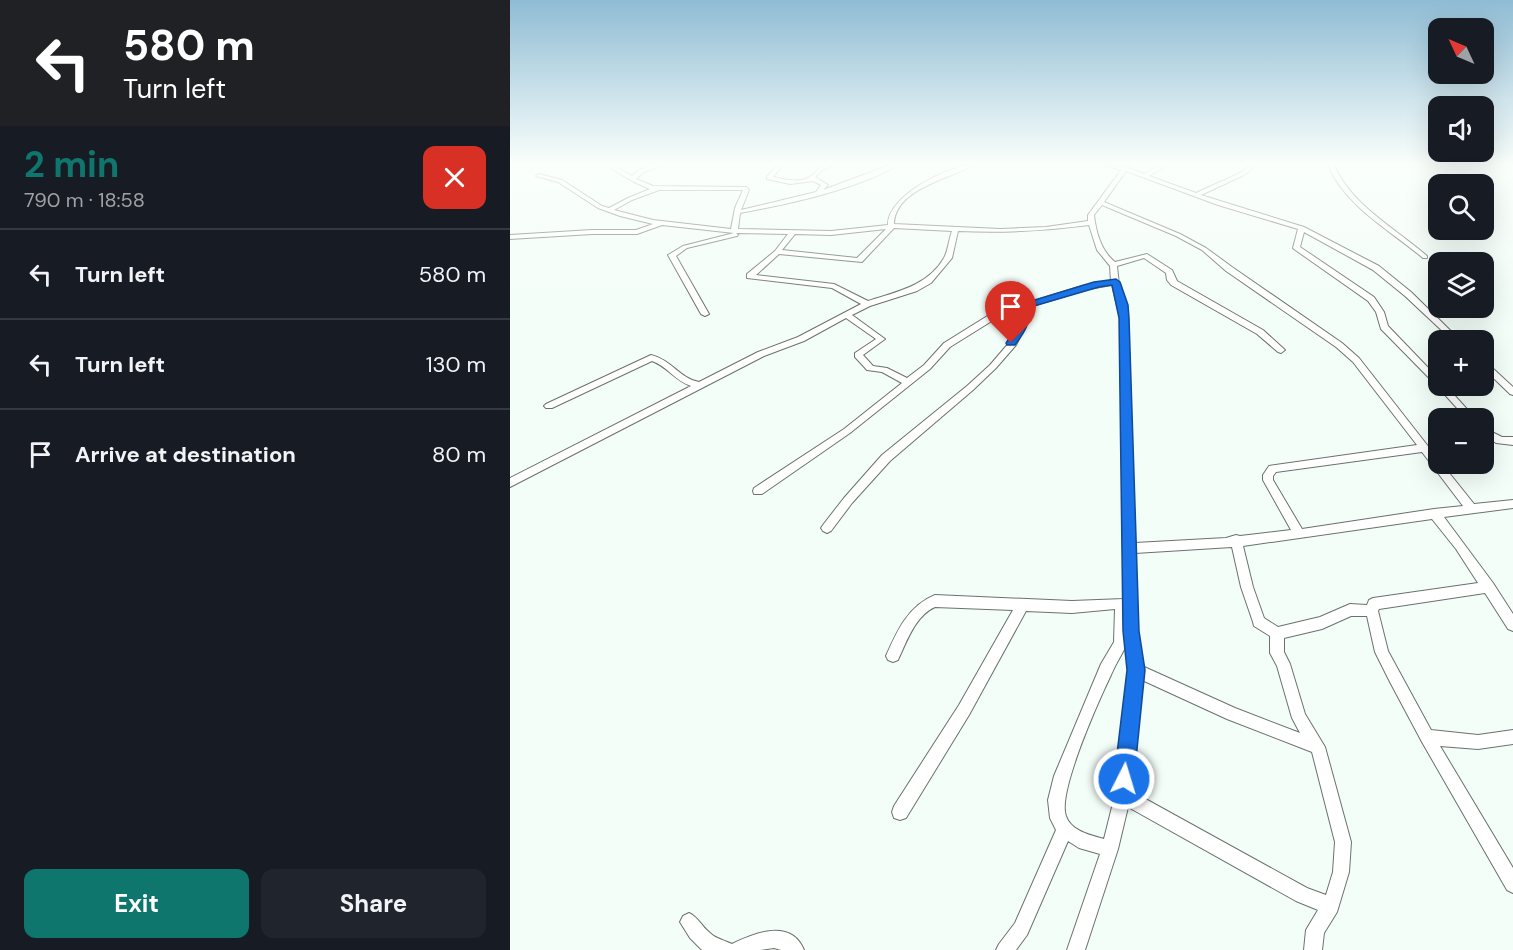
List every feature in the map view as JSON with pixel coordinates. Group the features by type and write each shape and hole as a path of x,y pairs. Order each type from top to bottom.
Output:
{"street":[{"path":"734,231 738,212 755,209"},
{"path":"892,226 890,223 893,209"},
{"path":"1094,209 1091,214 1091,223 1106,261 1114,266"},
{"path":"1117,209 1178,235 1204,249 1229,269 1340,345 1356,360 1471,508"},
{"path":"1242,209 1302,228 1376,268 1408,294 1446,330"},
{"path":"1367,209 1425,257"},
{"path":"610,210 661,223 744,232 831,233 892,226 955,230 1029,230 1091,223"},
{"path":"510,237 637,232 661,223"},
{"path":"777,252 857,260 875,247 892,226"},
{"path":"1302,228 1296,248 1371,299 1380,312 1384,327 1428,372"},
{"path":"510,483 770,350 801,339 867,304 914,289 928,281 948,258 955,230"},
{"path":"794,231 777,252 750,276 834,286 867,304"},
{"path":"705,314 672,255 685,247 744,232"},
{"path":"1114,266 1144,255 1169,272 1174,284 1260,332 1281,350"},
{"path":"1110,849 1079,840 1065,829 1058,818 1056,800 1062,776 1106,669 1121,643 1127,607 1130,548 1124,318 1123,305 1113,276 1114,266"},
{"path":"758,491 847,431 927,367 947,345 992,317 1098,284 1116,282"},
{"path":"827,528 858,488 886,458 973,386 1008,348 1021,328 1024,316 1022,307"},
{"path":"847,315 882,339 858,355 865,363 870,368 884,370 908,382"},
{"path":"549,406 651,358 663,363 685,383 698,385"},
{"path":"1494,374 1513,392"},
{"path":"1451,396 1462,408"},
{"path":"1494,437 1500,441 1513,441"},
{"path":"1298,533 1268,480 1273,470 1423,448"},
{"path":"1130,548 1182,547 1513,504"},
{"path":"1434,513 1489,587 1513,625"},
{"path":"1236,540 1247,587 1259,622 1277,633 1322,623 1350,610 1372,611"},
{"path":"1489,587 1373,604 1372,611 1382,652 1427,737 1513,884"},
{"path":"893,656 911,620 929,603 935,601 1127,607"},
{"path":"900,812 933,764 979,687 1022,605"},
{"path":"1076,950 1110,849 1124,795 1136,670 1127,607"},
{"path":"1277,633 1277,653 1283,664 1299,718 1318,747 1343,842 1341,873 1331,906 1315,930 1313,950"},
{"path":"1136,670 1232,714 1318,747"},
{"path":"1427,737 1478,742 1513,737"},
{"path":"1124,795 1302,895 1331,906"},
{"path":"1005,950 1021,929 1065,829"},
{"path":"689,922 697,935 714,949 725,950"},
{"path":"738,950 774,938 786,941 795,950"}],"route":[{"path":"1011,343 1021,328 1024,316 1022,307 1098,284 1116,282 1123,305 1125,336 1131,631 1136,670 1124,779"}]}
